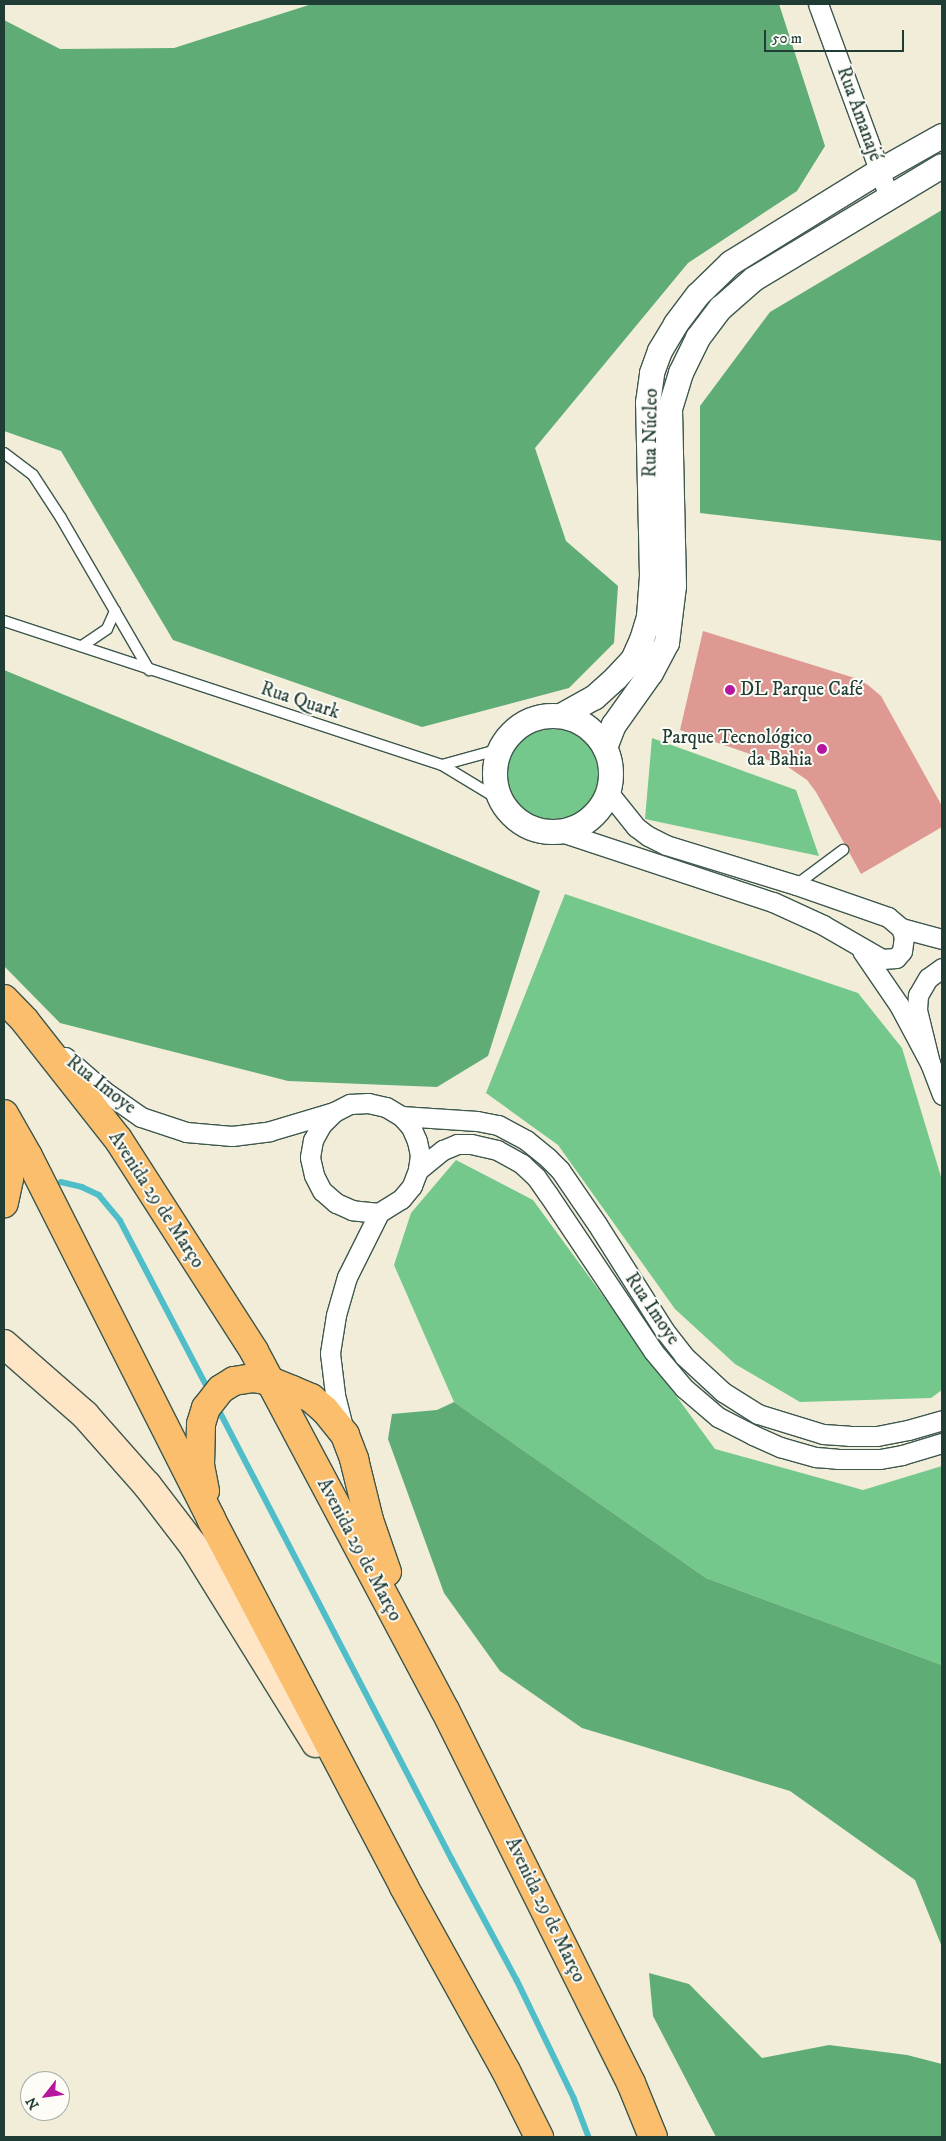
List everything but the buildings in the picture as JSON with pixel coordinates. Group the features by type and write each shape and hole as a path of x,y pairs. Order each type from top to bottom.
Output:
{"main road":[{"name":"Avenida 29 de Março","path":"4,999 25,1021 118,1140 254,1351 262,1380 445,1710 631,2083 653,2137"},
{"path":"4,1114 28,1156 211,1519 404,1887 506,2071 539,2137"},
{"path":"4,1151 8,1179 4,1203"},
{"path":"4,1344 34,1373 85,1415 147,1485 193,1545 404,1887"},
{"path":"211,1519 200,1466 199,1444 201,1424 206,1408 221,1389 234,1381 262,1380 311,1398 325,1410 345,1435 359,1474 380,1557 445,1710"}],"street":[{"name":"Rua Amanajé","path":"818,4 889,197"},
{"name":"Rua Núcleo","path":"560,716 594,698 633,660 649,617 652,576 648,403 652,373 664,344 698,295 731,263 880,171 942,136"},
{"name":"Rua Núcleo","path":"605,748 614,725 651,673 667,643 672,616 674,586 670,409 681,373 698,338 721,308 754,279 942,166"},
{"path":"558,832 574,828 589,819 601,807 608,792 611,775 605,748 596,734 582,723 560,716 535,718 522,724 511,734 500,749 495,767 496,785 503,802 513,816 526,825 558,832 773,902 815,920 882,959 890,960 902,951 904,936 901,928"},
{"path":"608,792 631,821 648,836 666,845 796,885 888,918 901,928 942,939"},
{"path":"855,944 875,967 899,1005 930,1063"},
{"path":"942,968 928,978 918,995 917,1002 919,1026 942,1095"},
{"name":"Rua Imoye","path":"25,1021 104,1091 141,1117 186,1132 232,1136 270,1131 334,1112"},
{"path":"345,1435 335,1394 330,1353 336,1315 347,1277 379,1213 401,1199 412,1186 418,1170 420,1155 411,1127 401,1116 386,1107 368,1102 350,1104 334,1112 322,1124 313,1140 310,1157 314,1175 322,1191 336,1203 352,1210 379,1213"},
{"name":"Rua Imoye","path":"401,1116 477,1121 498,1125 526,1140 548,1158 560,1170 597,1224 664,1330 684,1356 723,1392 758,1414 823,1434 849,1436 892,1433 942,1420"},
{"name":"Rua Imoye","path":"418,1170 443,1150 457,1144 472,1144 497,1150 522,1164 536,1177 653,1351 678,1381 718,1416 753,1435 780,1447 816,1457 838,1460 880,1459 902,1455 942,1443"},
{"path":"4,1361 34,1373"}],"lane":[{"path":"4,453 33,475 61,518 149,670"},
{"path":"82,646 107,629 115,611"},
{"name":"Rua Quark","path":"4,621 442,765 503,802"},
{"path":"442,765 500,749"},
{"path":"796,885 844,850"}],"green space":[{"path":"312,4 779,4 825,146 797,191 688,263 535,448 566,541 618,586 614,643 569,688 422,727 173,640 61,451 4,431 4,20 60,49 174,48"},
{"path":"942,210 942,541 700,513 700,406 770,312"},
{"path":"4,670 540,891 488,1056 437,1087 288,1081 60,1023 4,966"},
{"path":"551,729 574,731 591,744 597,765 599,790 588,805 575,816 540,821 524,814 514,804 506,786 506,769 518,742 534,732"},
{"path":"652,738 796,790 819,856 645,819"},
{"path":"565,894 858,993 902,1048 942,1180 942,1390 931,1398 800,1402 735,1364 675,1309 558,1145 486,1093"},
{"path":"456,1160 533,1200 715,1449 863,1490 942,1466 942,1665 706,1578 454,1402 394,1265 411,1213"},
{"path":"454,1402 706,1578 942,1665 942,1947 915,1880 790,1791 582,1728 500,1671 444,1593 388,1439 392,1414 437,1410"},
{"path":"649,1973 689,1984 762,2058 829,2045 907,2055 942,2064 942,2137 716,2137 653,2016"}],"waterway":[{"path":"61,1182 82,1187 99,1195 120,1220 210,1392"},
{"path":"217,1406 452,1859 517,1980 574,2098 589,2137"}],"place":[{"name":"DL Parque Café","path":"730,690"},
{"name":"Parque Tecnológico da Bahia","path":"822,749"}]}
